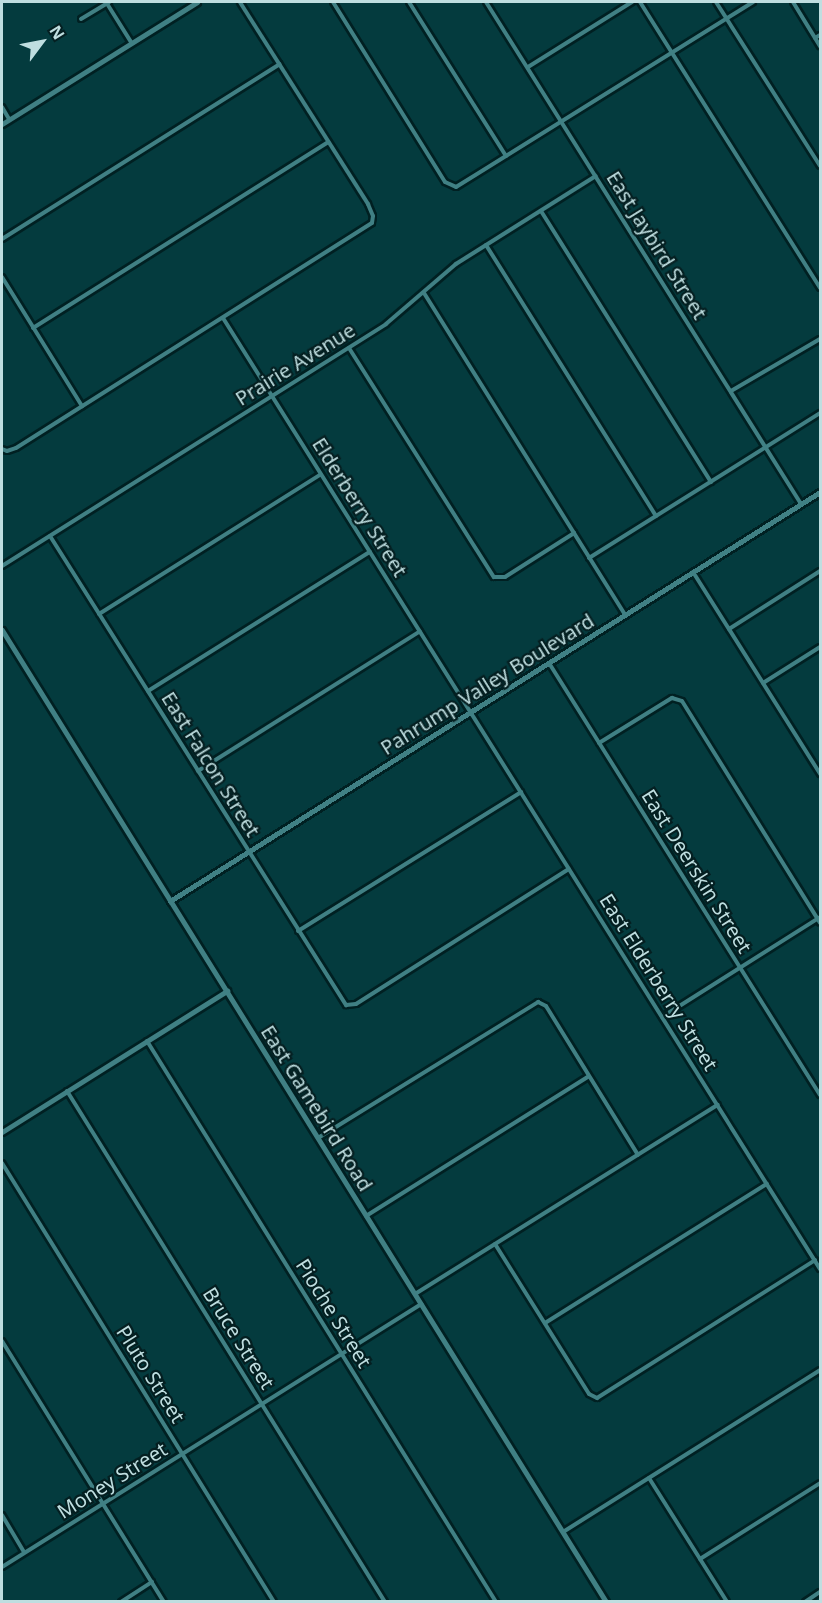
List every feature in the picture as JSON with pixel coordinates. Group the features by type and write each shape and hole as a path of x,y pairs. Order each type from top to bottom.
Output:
{"main road":[{"path":"2,124 196,2"},
{"name":"Pahrump Valley Boulevard","path":"170,900 820,492"},
{"name":"East Gamebird Road","path":"2,630 606,1602"},
{"path":"2,1132 227,991"}],"street":[{"path":"81,19 107,2 131,42"},
{"path":"3,450 16,448 368,226 373,220 372,212 240,2"},
{"path":"333,2 445,182 452,186 460,186 753,2"},
{"path":"409,2 506,156"},
{"name":"East Jaybird Street","path":"486,2 801,504"},
{"path":"528,67 632,2"},
{"path":"640,2 820,288"},
{"path":"716,2 820,166"},
{"path":"793,2 820,46"},
{"path":"815,38 820,35"},
{"path":"2,239 279,64"},
{"path":"2,107 9,119"},
{"path":"33,328 328,142"},
{"name":"Prairie Avenue","path":"2,566 389,322 450,269 596,176"},
{"path":"541,211 711,482"},
{"path":"486,245 656,516"},
{"path":"2,277 82,406"},
{"path":"424,293 625,615"},
{"name":"Elderberry Street","path":"223,318 471,712"},
{"path":"731,391 820,339"},
{"path":"349,348 490,574 497,578 510,575 574,533"},
{"path":"589,558 820,414"},
{"path":"99,614 321,474"},
{"name":"East Falcon Street","path":"50,536 343,1002 348,1006 356,1005 569,869"},
{"path":"148,691 370,552"},
{"path":"729,629 820,571"},
{"path":"693,572 820,774"},
{"path":"198,771 420,631"},
{"path":"763,683 820,647"},
{"name":"East Deerskin Street","path":"549,663 820,1095"},
{"path":"599,743 662,704 677,698 682,701 820,920 662,1017"},
{"name":"East Elderberry Street","path":"471,712 820,1269"},
{"path":"298,931 520,792"},
{"path":"318,1138 533,1003 540,1002 546,1006 638,1155"},
{"name":"Pioche Street","path":"147,1041 496,1602"},
{"path":"366,1216 589,1075"},
{"name":"Bruce Street","path":"67,1091 385,1602"},
{"path":"415,1294 718,1105"},
{"name":"Pluto Street","path":"2,1163 274,1602"},
{"path":"545,1323 767,1184"},
{"path":"495,1244 589,1394 597,1398 815,1260"},
{"name":"Money Street","path":"2,1567 421,1304"},
{"path":"2,1341 164,1602"},
{"path":"563,1532 820,1370"},
{"path":"649,1477 727,1602"},
{"path":"700,1559 820,1483"},
{"path":"2,1515 24,1552"},
{"path":"121,1602 152,1582"},
{"path":"805,1602 820,1592"}]}
